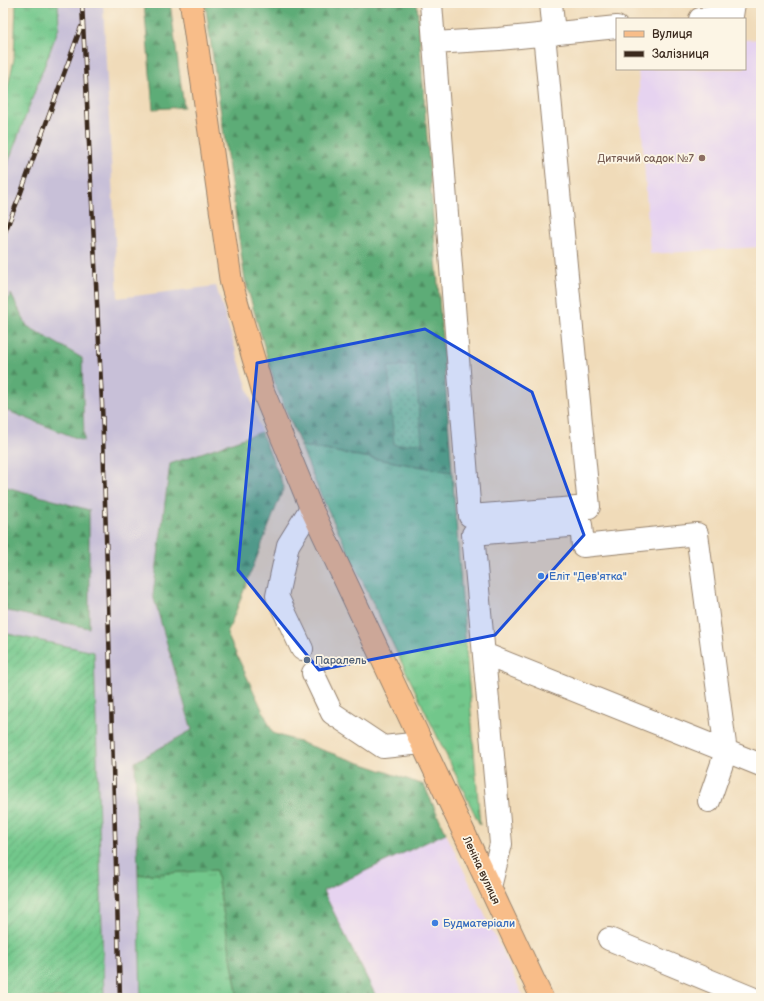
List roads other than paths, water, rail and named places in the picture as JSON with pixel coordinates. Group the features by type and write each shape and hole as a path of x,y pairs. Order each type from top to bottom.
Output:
{"main road":[{"name":"Леніна вулиця","path":"191,3 231,282 263,391 311,508 542,998"}],"lane":[{"path":"431,3 470,516 589,507 549,34 551,3"},
{"path":"711,18 732,16 734,3"},
{"path":"434,44 616,27"},
{"path":"302,649 277,596 288,545 311,508"},
{"path":"490,887 501,844 472,534 581,525 583,546 697,534 726,752 709,801"},
{"path":"484,654 761,765"},
{"path":"313,673 332,713 383,747 422,742"},
{"path":"609,939 752,998"}],"railway":[{"path":"82,3 102,403 120,998"},
{"path":"3,237 20,195 81,27"}],"place":[{"name":"Дитячий садок №7","path":"702,158"},
{"name":"Еліт \"Дев'ятка\"","path":"541,576"},
{"name":"Паралель","path":"307,660"},
{"name":"Будматеріали","path":"435,923"}]}
